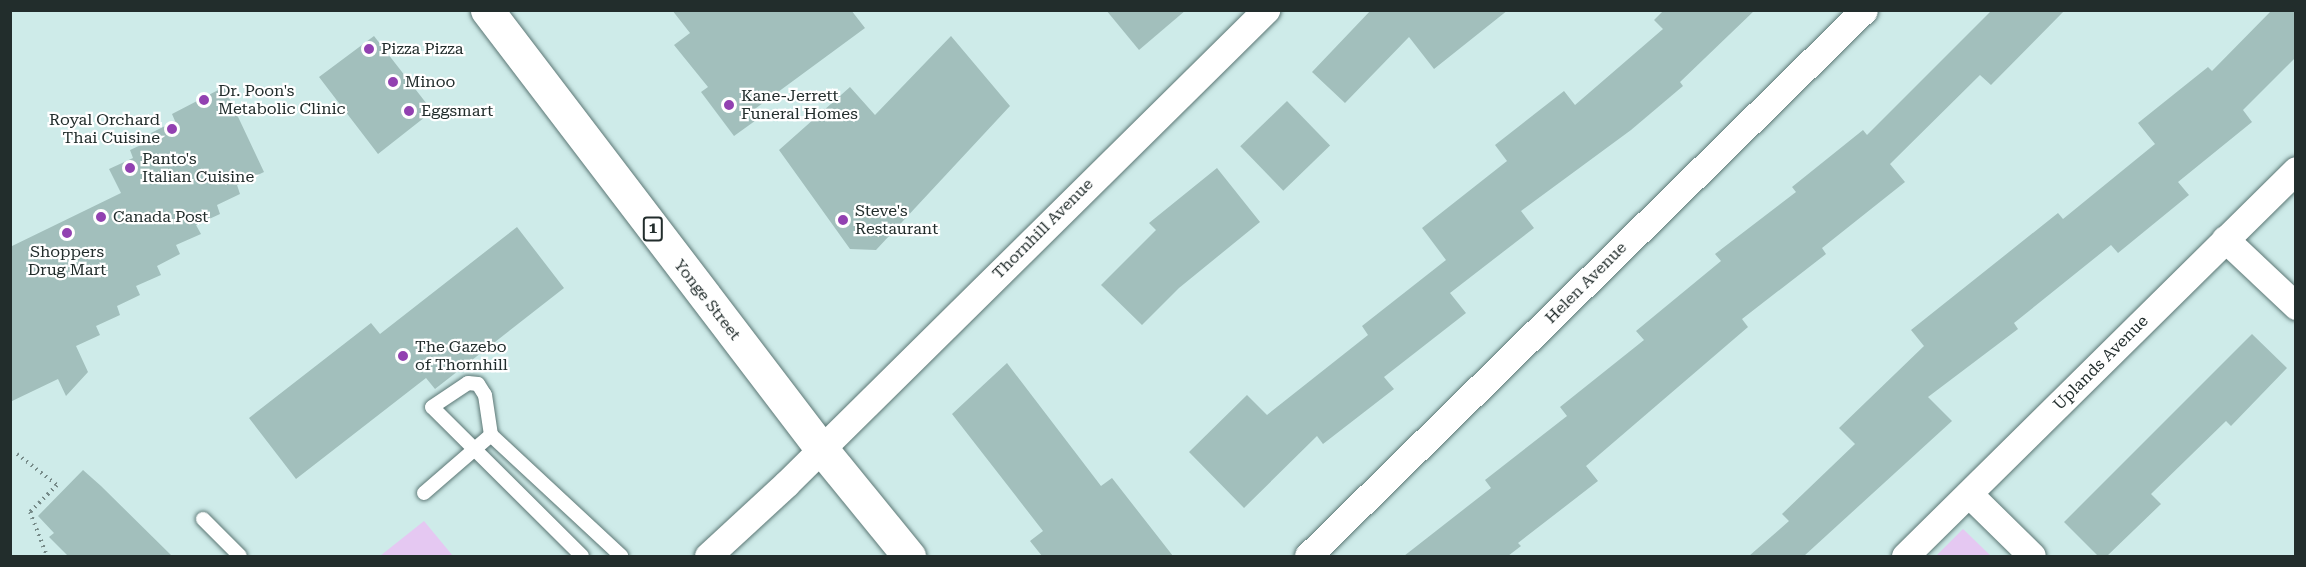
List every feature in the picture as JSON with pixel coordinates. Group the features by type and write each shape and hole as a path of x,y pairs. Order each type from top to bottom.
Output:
{"main road":[{"name":"Yonge Street","path":"487,10 820,447 909,556"}],"street":[{"name":"Helen Avenue","path":"1308,556 1864,10"},
{"name":"Thornhill Avenue","path":"708,556 1265,11"},
{"name":"Uplands Avenue","path":"1905,556 2295,170"},
{"path":"2225,239 2295,306"},
{"path":"1969,494 2032,556"}],"lane":[{"path":"582,556 432,407 468,383 478,384 485,395 491,435 621,556"},
{"path":"424,493 491,435"},
{"path":"203,519 240,556"}],"path":[{"path":"18,454 57,485 30,512 47,556"}],"shaded area":[{"path":"424,521 453,556 380,556"},
{"path":"1963,529 1991,556 1936,556"}],"building":[{"path":"672,10 851,10 865,28 752,111 759,118 734,136 701,92 708,87 674,45 690,33"},
{"path":"1106,10 1186,10 1139,50"},
{"path":"1371,10 1508,10 1434,69 1409,37 1345,103 1312,72"},
{"path":"1664,10 1755,10 1680,82 1683,86 1631,130 1521,211 1534,228 1450,293 1466,313 1384,377 1394,389 1323,444 1317,436 1244,508 1189,452 1247,395 1267,415 1368,335 1362,326 1446,260 1422,228 1507,161 1495,145 1564,91 1575,105 1663,29 1654,20"},
{"path":"1992,10 2065,10 1991,85 1980,75 1890,164 1905,182 1822,248 1826,254 1742,319 1748,327 1586,466 1598,481 1518,543 1521,546 1508,556 1404,556 1491,488 1485,480 1567,416 1560,407 1644,340 1636,331 1721,261 1715,254 1796,192 1792,187 1863,130 1867,135"},
{"path":"2272,10 2295,10 2295,58 2243,110 2252,122 2178,182 2189,195 2118,253 2111,245 2014,323 2018,329 1928,397 1952,421 1804,556 1749,556 1789,521 1782,514 1855,444 1839,428 1924,346 1911,330 2058,213 2063,219 2155,144 2138,123 2208,67 2212,71"},
{"path":"374,36 430,108 422,114 425,117 378,154 319,77"},
{"path":"951,36 1010,106 876,250 850,249 779,150 850,87 875,115"},
{"path":"224,87 264,172 237,185 240,194 217,205 220,214 196,225 201,234 176,245 180,254 157,266 161,275 136,286 140,295 117,306 120,315 96,326 100,335 76,346 88,372 66,396 58,379 10,402 10,247 121,193 109,169 133,158 130,150 154,139 151,133 175,121 172,114"},
{"path":"1287,101 1330,146 1283,191 1240,146"},
{"path":"1217,168 1260,222 1179,288 1142,325 1101,285 1156,230 1149,223"},
{"name":"The Gazebo of Thornhill","path":"517,227 564,288 435,389 426,378 296,479 249,418 371,323 380,334"},
{"path":"2252,334 2287,368 2231,426 2226,421 2151,494 2161,504 2107,556 2098,556 2064,522"},
{"path":"1007,363 1101,486 1112,478 1173,556 1042,556 1030,541 1043,531 952,414"},
{"path":"83,470 172,556 68,556 49,537 54,533 38,516"}],"place":[{"name":"Pizza Pizza","path":"369,49"},
{"name":"Minoo","path":"393,82"},
{"name":"Dr. Poon's Metabolic Clinic","path":"204,100"},
{"name":"Kane-Jerrett Funeral Homes","path":"729,105"},
{"name":"Eggsmart","path":"409,111"},
{"name":"Royal Orchard Thai Cuisine","path":"172,129"},
{"name":"Panto's Italian Cuisine","path":"130,168"},
{"name":"Canada Post","path":"101,217"},
{"name":"Steve's Restaurant","path":"843,220"},
{"name":"Shoppers Drug Mart","path":"67,233"},
{"name":"The Gazebo of Thornhill","path":"403,356"}]}
